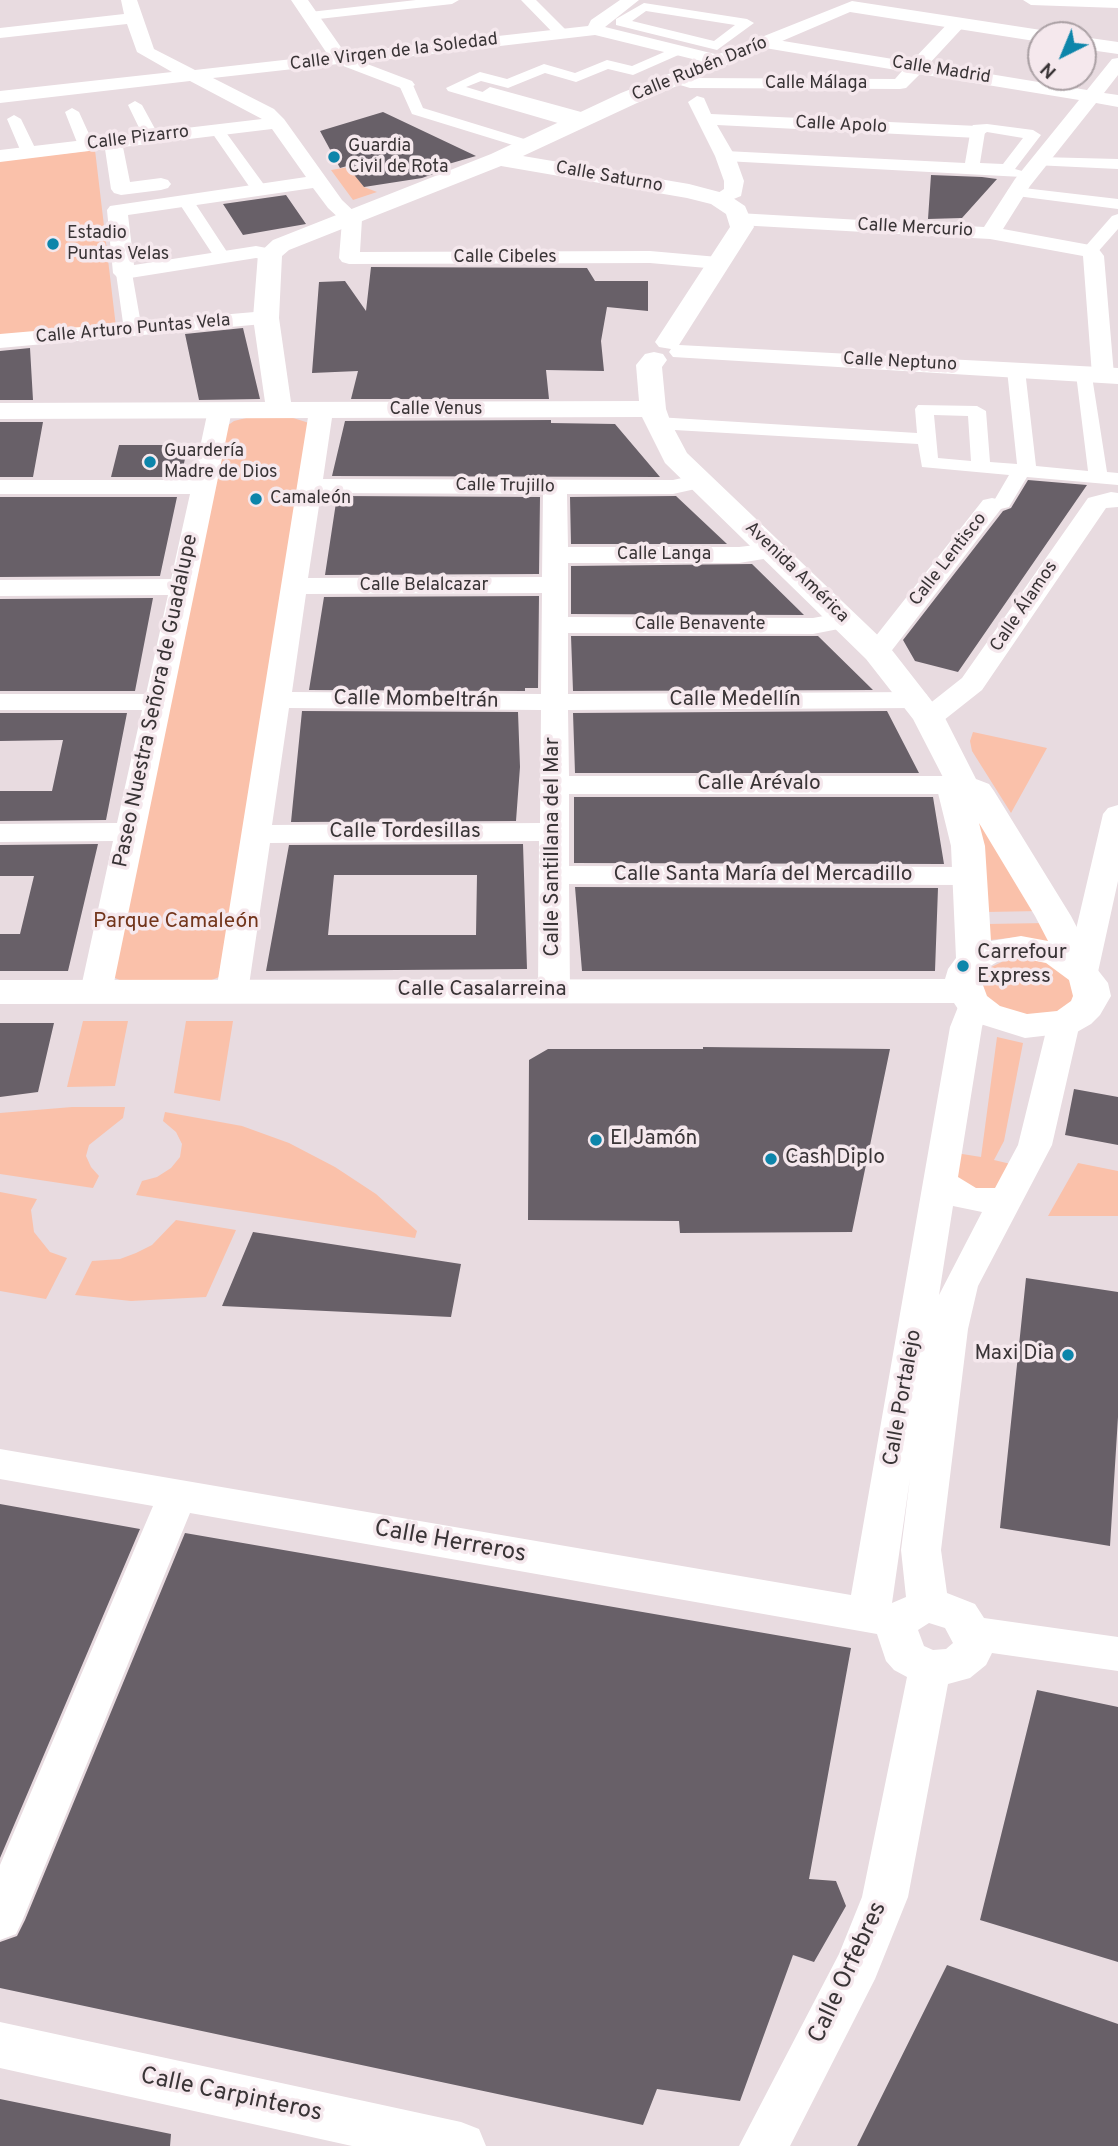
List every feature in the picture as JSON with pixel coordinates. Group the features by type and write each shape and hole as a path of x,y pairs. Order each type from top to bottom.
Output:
{"street":[{"path":"129,0 143,48 267,113 335,204 352,219"},
{"path":"299,0 340,59 406,85 417,111 529,145"},
{"path":"310,16 452,0"},
{"path":"528,0 562,34"},
{"path":"595,30 597,24 631,0"},
{"path":"1031,0 1118,3"},
{"path":"1011,31 1045,0"},
{"path":"838,4 1027,34"},
{"name":"Calle Rubén Darío","path":"270,254 281,245 352,219 499,159 580,121 683,81 719,53 765,43 838,4"},
{"path":"644,6 747,23 719,53 621,22 644,6"},
{"path":"0,33 135,18"},
{"name":"Calle Málaga","path":"683,81 900,84 958,23"},
{"name":"Calle Virgen de la Soledad","path":"0,97 595,30 678,50 719,53"},
{"name":"Calle Madrid","path":"765,43 1118,101"},
{"path":"1097,45 1118,48"},
{"name":"Calle Rubén Darío","path":"580,121 453,88 480,76 508,84 544,68 576,78 607,64 633,71 678,50"},
{"path":"990,233 1016,183 1039,162 1118,63"},
{"path":"683,81 725,156 734,181 734,192 719,199"},
{"path":"131,83 143,101 128,106 152,138"},
{"path":"490,93 580,121"},
{"path":"29,152 7,120 97,109"},
{"path":"72,112 86,145"},
{"name":"Calle Apolo","path":"704,119 978,132"},
{"name":"Calle Pizarro","path":"0,156 277,123"},
{"path":"218,130 259,189"},
{"path":"113,142 121,189 161,184"},
{"path":"725,156 969,168 1016,183 1118,204"},
{"name":"Calle Saturno","path":"499,159 719,199"},
{"path":"1039,162 1118,164"},
{"path":"134,330 117,210 318,181"},
{"path":"719,199 737,211 738,219"},
{"path":"185,200 223,258"},
{"name":"Calle Cibeles","path":"352,219 349,258 650,257 709,262"},
{"name":"Calle Mercurio","path":"738,219 990,233 1090,251"},
{"name":"Avenida América","path":"738,219 742,227 709,262 663,349 649,365 655,416 675,457 877,652 923,709 963,785 976,791 984,802 1091,982"},
{"path":"1098,477 1102,375 1094,256 1090,251 1118,219"},
{"path":"124,273 256,252 270,254 266,318 279,410"},
{"name":"Calle Arturo Puntas Vela","path":"0,341 266,318"},
{"name":"Calle Neptuno","path":"663,349 1102,375"},
{"path":"1016,370 1024,471"},
{"path":"981,468 976,411 924,409 929,463 981,468 1118,479"},
{"name":"Paseo Nuestra Señora de Guadalupe","path":"96,992 220,410"},
{"name":"Calle Venus","path":"0,411 279,410 655,416"},
{"path":"232,992 321,411"},
{"path":"655,416 927,439"},
{"name":"Calle Lentisco","path":"877,652 992,505 1002,503 1024,471"},
{"name":"Calle Trujillo","path":"310,486 539,486 555,489 673,487 700,481"},
{"path":"0,487 203,487"},
{"name":"Calle Santillana del Mar","path":"554,991 555,489"},
{"name":"Calle Álamos","path":"923,709 972,684 1097,503 1118,500"},
{"name":"Calle Langa","path":"554,555 747,555 773,551"},
{"name":"Calle Belalcazar","path":"294,586 555,585"},
{"path":"0,588 182,587"},
{"name":"Calle Benavente","path":"555,625 813,626 845,620"},
{"name":"Calle Mombeltrán","path":"277,699 554,702"},
{"path":"0,702 157,702"},
{"name":"Calle Medellín","path":"554,702 923,709"},
{"name":"Calle Arévalo","path":"554,785 963,785"},
{"path":"963,785 955,793 968,846 971,876 971,985 996,1018 1025,1026 1064,1023 1078,1016 1087,1007 1118,814"},
{"path":"0,833 130,832"},
{"name":"Calle Tordesillas","path":"257,834 554,832"},
{"name":"Calle Santa María del Mercadillo","path":"554,875 971,876"},
{"path":"971,985 1003,948 1021,947 1057,954 1091,982"},
{"name":"Calle Casalarreina","path":"0,992 554,991 971,985"},
{"name":"Calle Portalejo","path":"899,1614 940,1181 971,985"},
{"name":"Calle Portalejo","path":"899,1614 922,1550 949,1329 960,1286 1035,1145 1064,1023"},
{"path":"940,1181 955,1193 972,1200 1005,1200"},
{"name":"Calle Herreros","path":"0,1464 776,1600 899,1614"},
{"path":"0,1919 177,1496"},
{"path":"939,1606 960,1615 972,1633 971,1653 964,1660 955,1667 930,1668 909,1658 901,1649 897,1630 899,1614 939,1606"},
{"path":"972,1633 1118,1654"},
{"name":"Calle Orfebres","path":"764,2146 858,1964 885,1897 930,1668"},
{"name":"Calle Carpinteros","path":"0,2045 461,2146"}],"green space":[{"name":"Estadio Puntas Velas","path":"95,150 116,327 0,336 0,161"},
{"path":"349,167 364,187 377,192 353,200 331,170"},
{"name":"Parque Camaleón","path":"254,416 287,416 309,423 219,977 207,982 124,982 113,977 224,428 234,421"},
{"path":"973,732 1047,748 1011,813 972,751 970,741"},
{"path":"967,794 1040,911 986,912"},
{"path":"1046,923 1055,944 1019,937 990,940 987,924"},
{"path":"1024,957 1054,964 1073,981 1074,1000 1068,1008 1043,1017 1012,1014 987,999 981,979 985,970 1008,959"},
{"path":"83,1021 128,1021 115,1086 67,1087"},
{"path":"186,1021 233,1021 220,1101 174,1093"},
{"path":"997,1037 1023,1043 1004,1141 994,1160 1015,1165 1001,1188 975,1192 953,1178 956,1153 981,1157"},
{"path":"72,1107 125,1107 123,1118 89,1145 86,1156 99,1176 93,1188 0,1174 0,1113"},
{"path":"165,1112 242,1126 289,1143 335,1167 376,1194 417,1231 415,1238 136,1195 142,1181 157,1177 171,1168 180,1157 182,1144 176,1132 163,1121"},
{"path":"1078,1163 1118,1171 1118,1216 1048,1216"},
{"path":"0,1192 37,1199 31,1210 34,1232 50,1252 67,1258 46,1299 0,1291"},
{"path":"176,1220 236,1230 206,1297 131,1301 75,1295 92,1261 120,1259 136,1253 152,1245"}],"building":[{"path":"383,112 476,156 438,167 444,170 422,178 364,187 347,166 340,168 320,131"},
{"path":"931,175 997,179 962,218 928,219"},
{"path":"286,195 306,224 243,235 223,204"},
{"path":"371,267 587,268 595,281 648,281 648,311 607,307 601,341 604,371 546,370 549,399 351,399 358,371 312,373 319,282 345,281 366,311"},
{"path":"243,328 260,399 199,400 185,334"},
{"path":"30,348 33,400 0,400 0,351"},
{"path":"551,420 551,423 615,424 660,477 332,476 345,421"},
{"path":"0,422 43,422 33,477 0,477"},
{"name":"Guardería Madre de Dios","path":"119,445 188,445 181,477 111,477"},
{"path":"1028,480 1087,485 958,672 915,661 903,640 1003,511 1011,508"},
{"path":"337,496 540,497 539,574 325,575"},
{"path":"676,496 727,544 571,544 570,497"},
{"path":"0,497 177,497 160,576 0,577"},
{"path":"752,564 804,615 571,614 571,566"},
{"path":"539,596 538,688 525,688 525,691 309,690 324,597"},
{"path":"153,598 135,691 0,691 0,599"},
{"path":"571,636 818,636 873,690 573,691"},
{"path":"302,711 518,712 520,767 516,821 291,822"},
{"path":"887,711 919,773 575,773 573,713"},
{"path":"0,713 127,713 106,820 0,821 0,791 52,791 63,740 0,741"},
{"path":"574,797 933,797 944,864 574,863"},
{"path":"98,844 68,971 0,971 0,934 20,934 34,876 0,876 0,845"},
{"path":"523,844 527,969 266,971 289,845","holes":["334,875 477,875 476,935 328,935"]},
{"path":"575,887 938,888 935,971 582,971"},
{"path":"0,1023 54,1023 38,1092 0,1097"},
{"path":"548,1049 890,1049 852,1232 680,1233 679,1221 528,1220 529,1060"},
{"path":"1074,1089 1118,1097 1118,1145 1065,1135"},
{"path":"253,1232 461,1264 451,1317 222,1306"},
{"name":"Maxi Dia","path":"1026,1278 1118,1292 1118,1417 1110,1546 1000,1528"},
{"path":"0,1504 140,1529 0,1858"},
{"path":"185,1533 851,1648 809,1879 836,1881 846,1906 814,1962 793,1955 740,2101 657,2089 643,2125 0,1988 0,1942 17,1936 25,1920"},
{"path":"1037,1690 1118,1707 1118,1962 980,1920"},
{"path":"947,1965 1118,2024 1118,2146 857,2146"},
{"path":"0,2099 171,2134 170,2146 0,2146"}],"place":[{"name":"Guardia Civil de Rota","path":"334,157"},
{"name":"Estadio Puntas Velas","path":"53,244"},
{"name":"Guardería Madre de Dios","path":"150,462"},
{"name":"Camaleón","path":"256,499"},
{"name":"Carrefour Express","path":"963,966"},
{"name":"El Jamón","path":"596,1140"},
{"name":"Cash Diplo","path":"771,1159"},
{"name":"Maxi Dia","path":"1068,1355"}]}
